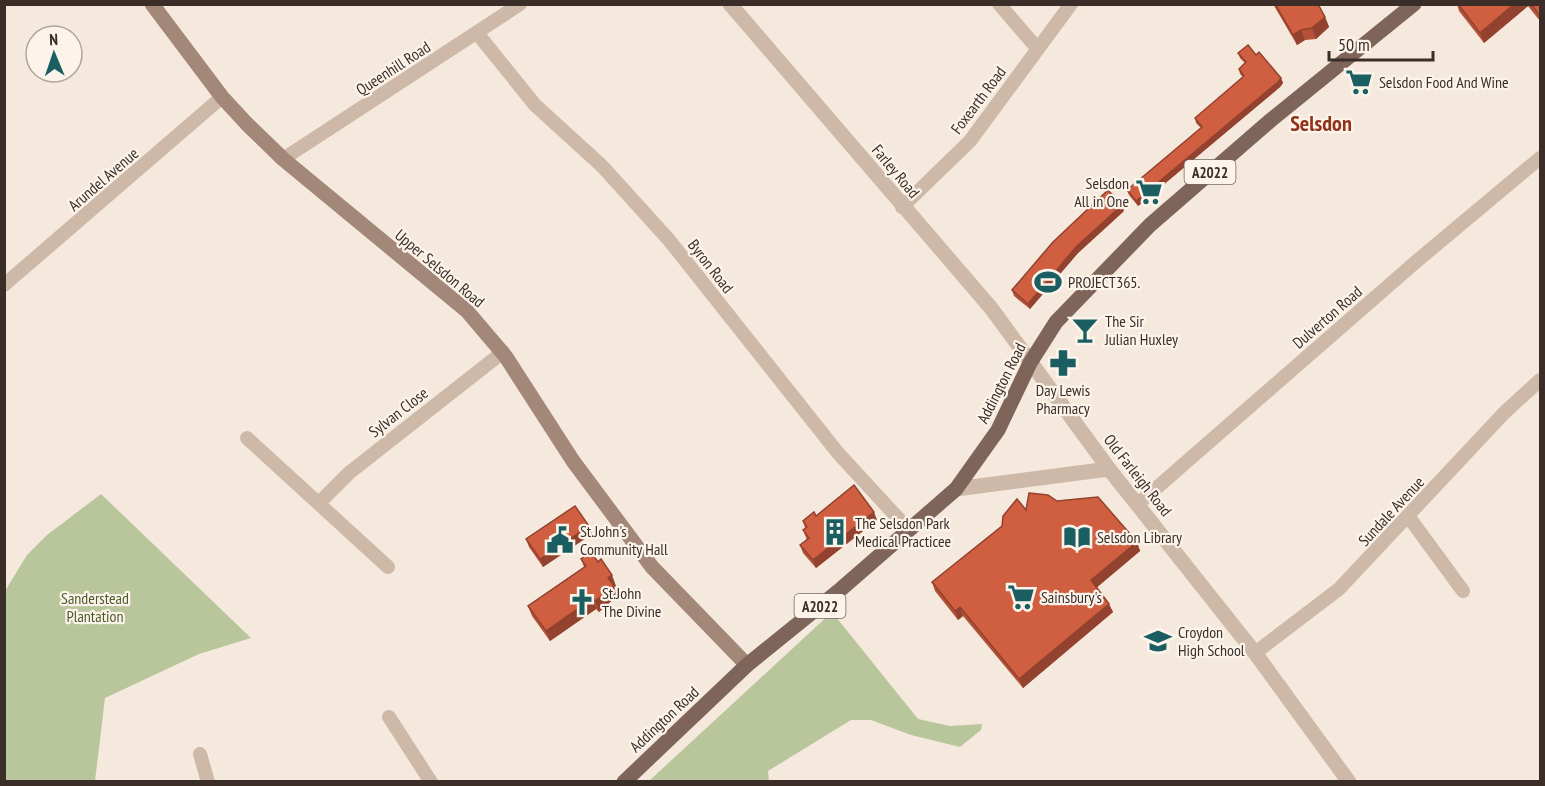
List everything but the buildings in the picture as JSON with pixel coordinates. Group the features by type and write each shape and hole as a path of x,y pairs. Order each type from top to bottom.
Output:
{"main road":[{"name":"Upper Selsdon Road","path":"152,4 222,97 283,159 467,311 502,352 573,461 652,567 747,665"},
{"name":"Addington Road","path":"624,782 747,665 841,589 956,489 998,430 1030,363 1056,322 1149,225 1271,120 1414,4"}],"street":[{"name":"Queenhill Road","path":"283,159 520,4"},
{"name":"Farley Road","path":"730,4 991,308 1030,363"},
{"path":"999,4 1037,48"},
{"name":"Foxearth Road","path":"902,207 970,141 1071,4"},
{"name":"Byron Road","path":"477,33 535,105 602,166 669,240 838,453 908,529"},
{"name":"Arundel Avenue","path":"4,285 222,97"},
{"name":"Dulverton Road","path":"1138,504 1540,158"},
{"name":"Sylvan Close","path":"319,503 349,473 502,352"},
{"name":"Old Farleigh Road","path":"1030,363 1109,469 1255,653 1349,782"},
{"name":"Sundale Avenue","path":"1255,653 1339,589 1504,413 1540,380"},
{"path":"247,438 388,567"},
{"path":"956,489 1109,469"},
{"path":"1408,516 1463,591"},
{"path":"389,717 431,782"},
{"path":"200,754 208,782"}],"green space":[{"name":"Sanderstead Plantation","path":"101,494 251,638 199,654 105,698 95,781 5,781 5,591 27,555 47,535"},
{"path":"832,612 918,719 950,726 982,724 981,730 960,747 911,735 871,720 851,720 768,771 769,781 649,781"}],"place":[{"name":"Selsdon Food And Wine","path":"1359,82"},
{"name":"Selsdon All in One","path":"1149,192"},
{"name":"PROJECT365.","path":"1048,282"},
{"name":"The Sir Julian Huxley","path":"1085,330"},
{"name":"Day Lewis Pharmacy","path":"1063,363"},
{"name":"The Selsdon Park Medical Practicee","path":"835,532"},
{"name":"Selsdon Library","path":"1077,537"},
{"name":"St.John's Community Hall","path":"560,540"},
{"name":"Sainsbury's","path":"1021,597"},
{"name":"St.John The Divine","path":"582,602"},
{"name":"Croydon High School","path":"1158,641"}],"district":[{"name":"Selsdon","path":"1321,123"}]}
